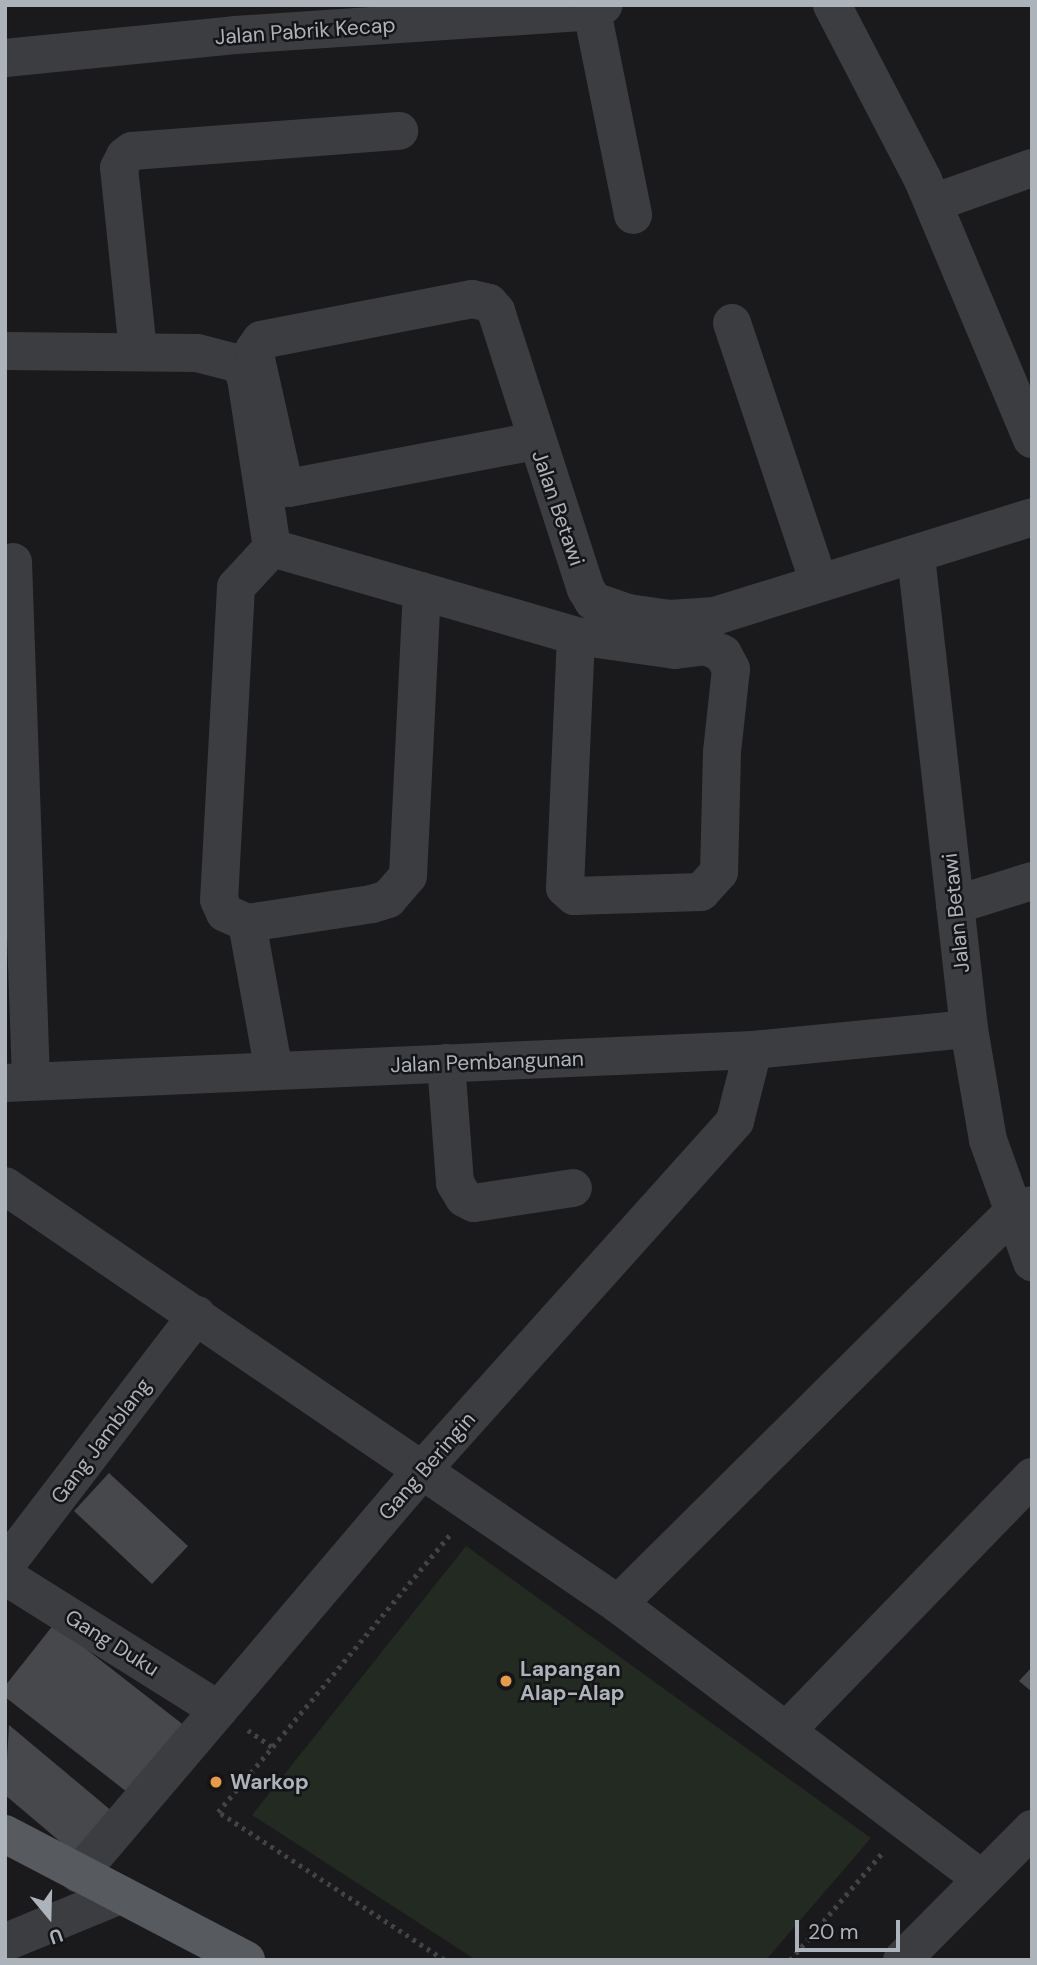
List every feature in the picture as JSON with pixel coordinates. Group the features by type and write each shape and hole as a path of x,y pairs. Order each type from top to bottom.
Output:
{"main road":[{"path":"5,1834 246,1960"}],"street":[{"path":"832,5 933,203 1032,439"},
{"path":"598,8 633,215"},
{"name":"Jalan Pabrik Kecap","path":"5,58 233,20 598,8"},
{"path":"138,351 119,168 125,156 132,151 399,131"},
{"path":"933,203 1032,168"},
{"name":"Jalan Betawi","path":"535,441 295,489 284,484 255,357 261,341 472,299 489,303 496,311 535,441 586,589 602,606 669,619 715,616 916,556 1032,517"},
{"path":"732,323 819,583"},
{"path":"5,351 197,353 240,364 246,377 272,548"},
{"path":"272,548 576,636 675,650 706,646 723,654 728,662 719,872 701,891 574,896 565,888 576,636"},
{"path":"272,548 236,587 219,900 225,914 247,923 372,904 388,898 408,876 422,591"},
{"name":"Jalan Betawi","path":"916,556 969,1029 988,1140 1023,1208 1032,1262"},
{"path":"13,562 18,1082"},
{"path":"955,905 1032,881"},
{"path":"247,923 274,1071"},
{"name":"Jalan Pembangunan","path":"18,1082 753,1050 969,1029"},
{"name":"Gang Beringin","path":"79,1874 425,1468 735,1121 753,1050"},
{"path":"446,1063 455,1183 464,1198 474,1203 573,1188"},
{"path":"5,1186 425,1468 618,1604 981,1879"},
{"path":"618,1604 1023,1208"},
{"name":"Gang Jamblang","path":"5,1566 197,1315"},
{"path":"786,1731 1032,1477"},
{"name":"Gang Duku","path":"5,1576 219,1710"},
{"path":"902,1960 1032,1829"},
{"path":"6,1942 120,1895"}],"path":[{"path":"444,1960 218,1812 459,1524"},
{"path":"790,1960 887,1846"}],"shaded area":[{"name":"Lapangan Alap-Alap","path":"466,1546 871,1838 766,1960 476,1960 252,1815"}],"building":[{"path":"109,1473 188,1546 152,1584 74,1511"},
{"path":"54,1624 190,1730 136,1799 5,1697 5,1686"},
{"path":"1032,1667 1032,1692 1019,1681"},
{"path":"9,1725 113,1812 76,1855 5,1795"}],"place":[{"name":"Lapangan Alap-Alap","path":"506,1681"},
{"name":"Warkop","path":"216,1782"}]}
